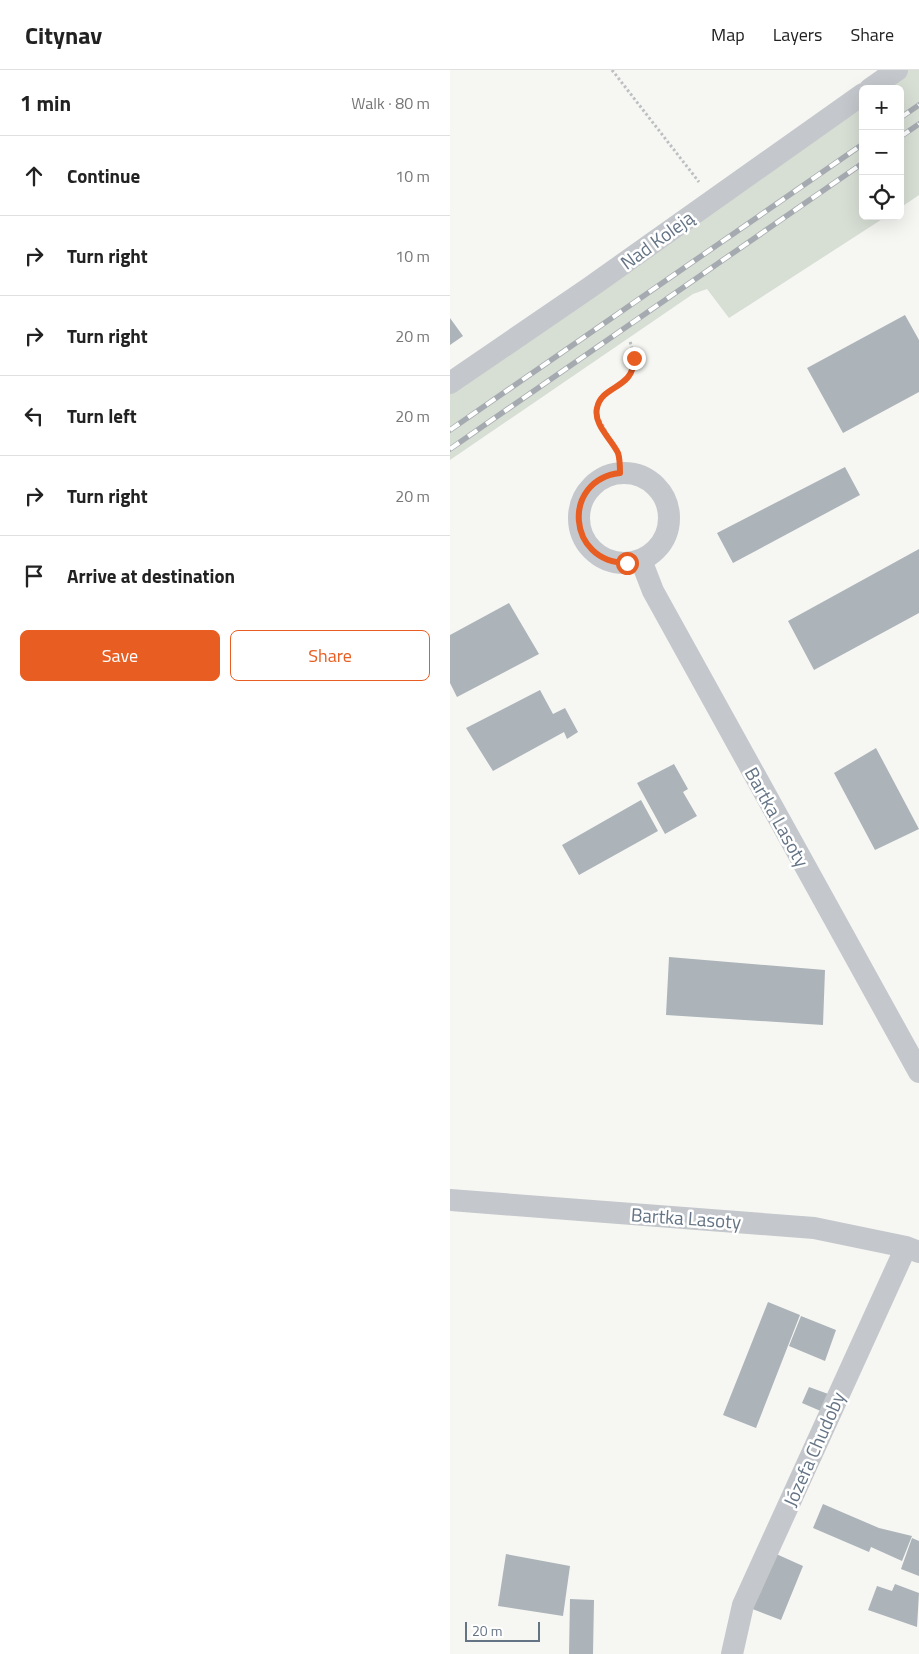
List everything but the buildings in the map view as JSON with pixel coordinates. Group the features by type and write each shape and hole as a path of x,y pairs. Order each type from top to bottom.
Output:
{"street":[{"path":"876,85 897,70"},
{"name":"Nad Koleją","path":"450,383 859,97"},
{"path":"620,473 634,474 653,483 663,494 668,507 668,528 662,542 653,552 641,560 620,563 600,556 585,541 580,528 578,514 585,494 600,479 620,473"},
{"name":"Bartka Lasoty","path":"641,560 653,591 919,1072"},
{"name":"Bartka Lasoty","path":"450,1200 814,1228 912,1249"},
{"name":"Józefa Chudoby","path":"732,1654 743,1605 912,1249"}],"path":[{"path":"612,70 713,200"},
{"path":"620,473 618,454 596,413 600,400 630,377 634,367 630,341"}],"shaded area":[{"path":"893,70 919,70 919,195 904,205 904,85 874,85"},
{"path":"859,97 859,220 881,220 729,318 707,289 693,294 450,460 450,394"}],"railway":[{"path":"904,115 919,105"},
{"path":"904,134 919,124"},
{"path":"450,430 859,147"},
{"path":"450,449 859,166"}],"route":[{"path":"627,563 613,562 594,552 582,535 578,514 585,494 594,483 600,479 620,473 618,454 600,424 596,413 600,400 630,377 634,367 634,358"}]}
